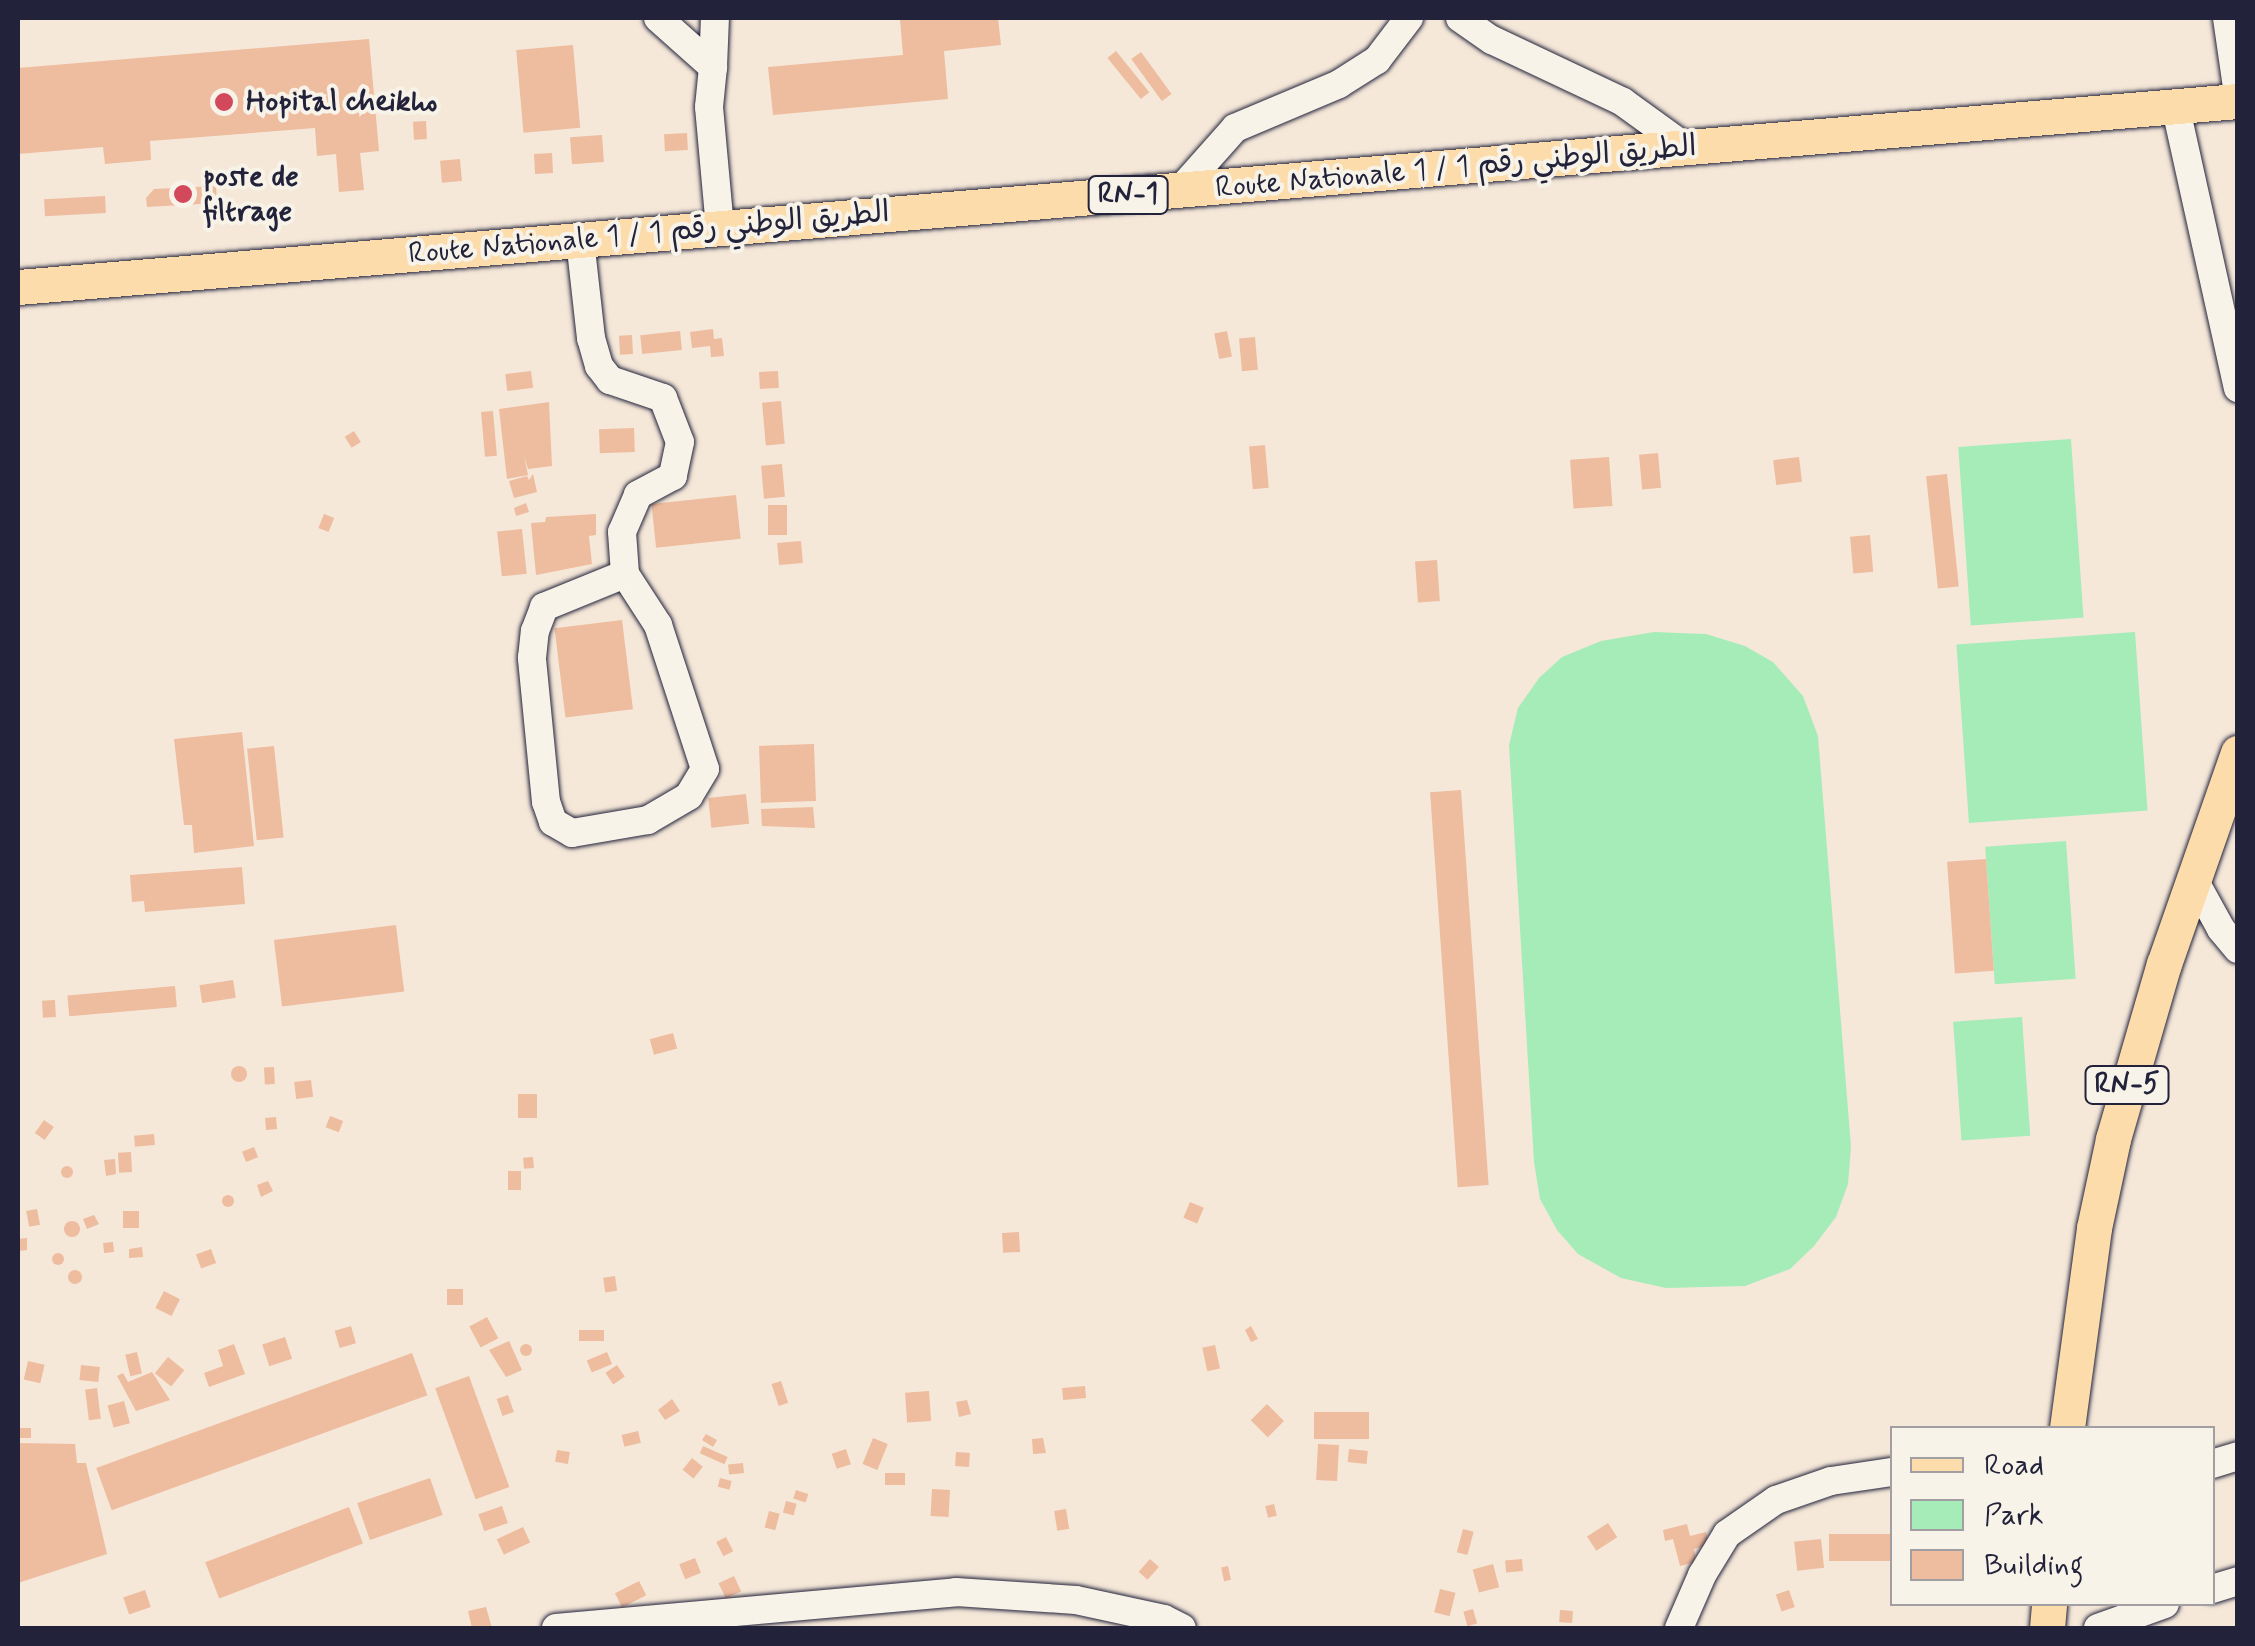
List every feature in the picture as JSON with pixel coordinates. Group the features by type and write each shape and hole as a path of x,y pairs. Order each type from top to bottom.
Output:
{"main road":[{"name":"Route Nationale 1 / الطريق الوطني رقم 1","path":"18,287 2176,109 2238,97"},
{"name":"RN-5","path":"2067,1426 2094,1228 2113,1139 2136,1051 2238,753"}],"street":[{"path":"658,18 713,67"},
{"path":"715,18 709,107 720,228"},
{"path":"1180,190 1235,128 1339,84 1378,60 1410,18"},
{"path":"1460,18 1492,40 1623,102 1688,148"},
{"path":"2227,18 2238,97"},
{"path":"2176,109 2238,388"},
{"path":"580,240 599,366 610,380 663,398 680,442 673,476 638,496 622,532 625,574 658,625 704,768 689,796 648,820 572,833 553,822 546,802 532,658 535,631 544,608 625,574"},
{"path":"2193,878 2221,929 2238,948"},
{"path":"1679,1628 1702,1575 1727,1534 1776,1500 1831,1481 1890,1472"},
{"path":"556,1628 956,1592 1076,1600 1164,1618 1182,1628"},
{"path":"2098,1628 2159,1606"}],"green space":[{"path":"2071,439 2083,618 1971,625 1958,447"},
{"path":"1654,632 1706,634 1745,646 1773,662 1803,696 1818,736 1851,1147 1848,1184 1836,1217 1814,1246 1790,1269 1745,1286 1666,1288 1621,1278 1578,1254 1557,1230 1540,1199 1534,1162 1509,745 1518,708 1539,678 1562,657 1601,641"},
{"path":"2135,632 2147,811 1969,823 1956,644"},
{"path":"2066,841 2076,979 1995,984 1985,847"},
{"path":"2022,1017 2030,1136 1961,1141 1953,1022"}],"building":[{"path":"998,18 1001,45 944,51 948,99 773,115 768,67 903,55 900,19"},
{"path":"369,39 379,151 360,153 364,190 339,192 336,154 317,156 315,128 150,141 151,160 105,164 103,147 18,154 18,68"},
{"path":"573,45 580,128 523,133 516,50"},
{"path":"1116,51 1149,92 1141,99 1107,58"},
{"path":"1141,52 1172,94 1162,101 1131,59"},
{"path":"426,121 427,139 414,140 413,122"},
{"path":"687,133 688,150 665,151 664,134"},
{"path":"602,135 604,162 572,164 570,137"},
{"path":"552,153 553,173 535,174 534,154"},
{"path":"460,159 462,181 442,183 440,161"},
{"name":"poste de filtrage","path":"216,186 217,203 147,207 146,198 154,189"},
{"path":"105,196 106,213 45,216 44,199"},
{"path":"713,329 714,339 722,338 724,356 711,357 710,346 692,348 690,332"},
{"path":"680,331 682,350 642,354 640,335"},
{"path":"1227,331 1232,357 1219,359 1214,333"},
{"path":"632,335 633,354 620,355 619,336"},
{"path":"1255,337 1258,370 1242,371 1239,338"},
{"path":"531,371 533,388 507,391 505,374"},
{"path":"778,371 779,388 760,389 759,372"},
{"path":"781,401 785,444 766,445 762,403"},
{"path":"549,402 552,466 528,469 524,455 528,475 507,479 499,409"},
{"path":"493,411 497,456 485,457 481,412"},
{"path":"634,428 635,452 600,453 599,429"},
{"path":"354,431 361,442 352,448 345,437"},
{"path":"1265,445 1269,488 1253,489 1249,446"},
{"path":"1658,453 1661,488 1642,490 1639,455"},
{"path":"1609,457 1612,506 1574,509 1570,460"},
{"path":"1799,457 1802,482 1776,485 1773,460"},
{"path":"782,464 785,497 764,499 761,466"},
{"path":"533,474 537,492 514,498 509,481 527,476 529,480"},
{"path":"1947,474 1959,586 1938,589 1926,476"},
{"path":"736,495 741,539 656,548 651,504"},
{"path":"526,503 529,512 516,516 514,508"},
{"path":"768,505 787,505 787,535 768,535"},
{"path":"324,514 334,518 329,532 318,528"},
{"path":"596,514 596,535 589,536 592,564 536,575 531,523 545,522 546,517"},
{"path":"522,529 527,574 502,576 497,532"},
{"path":"1870,535 1873,572 1853,574 1850,537"},
{"path":"801,541 803,563 779,565 777,543"},
{"path":"1437,560 1440,601 1418,602 1415,562"},
{"path":"622,620 633,709 565,718 555,628"},
{"path":"242,732 254,846 194,853 192,825 184,825 174,739"},
{"path":"814,744 816,801 761,803 759,746"},
{"path":"274,746 284,837 257,840 247,749"},
{"path":"1461,790 1489,1185 1458,1187 1430,792"},
{"path":"746,794 749,824 711,828 708,798"},
{"path":"813,807 815,828 762,826 761,809"},
{"path":"1986,859 1994,971 1955,973 1947,862"},
{"path":"242,867 245,904 145,912 144,901 132,902 130,875"},
{"path":"396,925 404,992 282,1006 274,940"},
{"path":"233,980 236,998 202,1003 199,985"},
{"path":"175,986 177,1007 69,1016 67,995"},
{"path":"55,1000 56,1017 43,1018 42,1001"},
{"path":"673,1033 677,1048 654,1055 650,1039"},
{"path":"239,1066 247,1074 239,1082 231,1074"},
{"path":"274,1067 275,1084 265,1085 264,1068"},
{"path":"311,1080 313,1097 296,1099 294,1082"},
{"path":"518,1094 537,1094 537,1118 518,1118"},
{"path":"330,1116 343,1121 339,1132 326,1127"},
{"path":"276,1117 277,1129 266,1130 265,1118"},
{"path":"44,1120 54,1127 45,1140 35,1133"},
{"path":"154,1134 155,1145 135,1147 134,1136"},
{"path":"254,1147 258,1157 246,1162 242,1152"},
{"path":"131,1152 132,1172 119,1173 118,1153"},
{"path":"533,1157 534,1168 524,1169 523,1158"},
{"path":"115,1159 116,1174 106,1176 104,1160"},
{"path":"67,1166 73,1172 67,1178 61,1172"},
{"path":"508,1171 521,1171 521,1190 508,1190"},
{"path":"268,1181 273,1191 261,1197 257,1185"},
{"path":"228,1195 234,1201 228,1207 222,1201"},
{"path":"1190,1202 1204,1208 1197,1224 1183,1218"},
{"path":"37,1209 40,1225 29,1227 26,1211"},
{"path":"123,1211 139,1211 139,1228 123,1228"},
{"path":"94,1215 99,1224 87,1229 83,1219"},
{"path":"72,1221 80,1229 72,1237 64,1229"},
{"path":"1019,1232 1020,1252 1003,1253 1002,1233"},
{"path":"27,1238 27,1250 18,1251 18,1239"},
{"path":"113,1242 114,1252 104,1253 103,1243"},
{"path":"142,1247 143,1257 129,1258 129,1249"},
{"path":"211,1249 216,1263 201,1269 196,1254"},
{"path":"58,1253 64,1259 58,1265 52,1259"},
{"path":"75,1270 82,1277 75,1284 68,1277"},
{"path":"615,1276 617,1291 605,1293 603,1278"},
{"path":"447,1289 463,1289 463,1305 447,1305"},
{"path":"164,1291 180,1299 171,1316 155,1308"},
{"path":"487,1317 498,1338 481,1348 469,1326"},
{"path":"351,1326 356,1343 340,1348 335,1331"},
{"path":"1251,1326 1258,1339 1251,1342 1245,1330"},
{"path":"579,1330 604,1330 604,1341 579,1341"},
{"path":"285,1337 292,1359 269,1366 262,1344"},
{"path":"509,1341 522,1370 506,1377 489,1350"},
{"path":"234,1344 245,1374 209,1387 204,1373 223,1366 218,1350"},
{"path":"526,1344 532,1350 526,1356 520,1350"},
{"path":"1215,1345 1220,1368 1207,1371 1202,1348"},
{"path":"137,1352 142,1373 130,1376 125,1355"},
{"path":"607,1352 612,1364 592,1373 587,1361"},
{"path":"412,1353 427,1395 112,1510 96,1468"},
{"path":"168,1357 184,1370 171,1387 155,1373"},
{"path":"28,1361 45,1365 40,1383 24,1380"},
{"path":"81,1365 100,1367 98,1382 79,1380"},
{"path":"617,1365 625,1377 613,1384 605,1373"},
{"path":"152,1372 170,1400 136,1411 117,1376 123,1373 128,1382"},
{"path":"469,1376 509,1487 476,1499 435,1388"},
{"path":"781,1381 788,1403 779,1406 771,1384"},
{"path":"1085,1386 1086,1398 1063,1400 1062,1388"},
{"path":"97,1388 101,1419 89,1420 85,1389"},
{"path":"929,1391 931,1421 907,1423 905,1393"},
{"path":"508,1395 514,1412 503,1416 497,1399"},
{"path":"672,1399 680,1411 665,1420 658,1410"},
{"path":"967,1400 971,1414 959,1417 956,1402"},
{"path":"124,1401 130,1423 114,1428 108,1405"},
{"path":"1267,1404 1284,1421 1268,1437 1251,1420"},
{"path":"1314,1412 1369,1412 1369,1439 1314,1439"},
{"path":"18,1428 31,1428 31,1438 18,1438"},
{"path":"638,1431 641,1443 624,1447 622,1435"},
{"path":"706,1434 717,1440 713,1447 702,1440"},
{"path":"873,1438 888,1444 877,1470 863,1464"},
{"path":"1043,1438 1046,1453 1033,1454 1032,1439"},
{"path":"18,1443 75,1444 77,1463 86,1463 107,1554 18,1583"},
{"path":"1318,1444 1339,1445 1337,1481 1316,1480"},
{"path":"703,1446 728,1457 724,1464 700,1453"},
{"path":"846,1449 851,1464 837,1469 832,1454"},
{"path":"1349,1449 1368,1451 1367,1464 1348,1462"},
{"path":"557,1450 570,1452 568,1464 555,1462"},
{"path":"956,1452 970,1453 969,1467 955,1466"},
{"path":"692,1458 703,1467 693,1478 683,1470"},
{"path":"743,1463 744,1473 729,1475 728,1465"},
{"path":"885,1473 905,1473 905,1485 885,1485"},
{"path":"430,1478 443,1515 370,1540 357,1503"},
{"path":"720,1478 732,1481 729,1490 718,1487"},
{"path":"932,1489 950,1490 949,1517 931,1516"},
{"path":"796,1490 808,1494 806,1503 793,1499"},
{"path":"786,1501 797,1504 794,1515 783,1513"},
{"path":"1274,1504 1277,1516 1268,1518 1265,1506"},
{"path":"502,1506 508,1523 484,1531 478,1514"},
{"path":"349,1507 363,1543 219,1599 205,1562"},
{"path":"1066,1509 1069,1529 1057,1531 1054,1511"},
{"path":"769,1511 780,1514 775,1530 765,1527"},
{"path":"1608,1523 1617,1537 1596,1551 1587,1537"},
{"path":"1687,1524 1690,1536 1706,1532 1709,1545 1694,1549 1696,1562 1680,1566 1673,1539 1665,1541 1663,1530"},
{"path":"523,1527 530,1542 504,1555 497,1539"},
{"path":"1463,1529 1474,1532 1467,1555 1457,1552"},
{"path":"1829,1534 1890,1534 1890,1561 1829,1561"},
{"path":"726,1537 733,1551 723,1556 716,1542"},
{"path":"1821,1539 1824,1568 1797,1571 1794,1542"},
{"path":"695,1558 701,1573 685,1579 679,1564"},
{"path":"1150,1559 1159,1567 1148,1580 1139,1572"},
{"path":"1522,1559 1523,1571 1506,1572 1505,1560"},
{"path":"1493,1564 1499,1587 1479,1593 1473,1569"},
{"path":"1228,1566 1231,1580 1224,1581 1221,1567"},
{"path":"734,1576 741,1591 726,1599 719,1583"},
{"path":"639,1581 646,1595 622,1608 615,1593"},
{"path":"1440,1589 1456,1593 1450,1616 1434,1612"},
{"path":"145,1590 151,1607 129,1615 123,1597"},
{"path":"1789,1590 1795,1607 1782,1612 1776,1595"},
{"path":"486,1607 492,1628 472,1628 468,1611"},
{"path":"1473,1609 1477,1623 1468,1626 1463,1612"},
{"path":"1560,1610 1573,1611 1572,1623 1559,1622"}],"place":[{"name":"Hopital cheikho","path":"224,102"},
{"name":"poste de filtrage","path":"183,194"}]}
